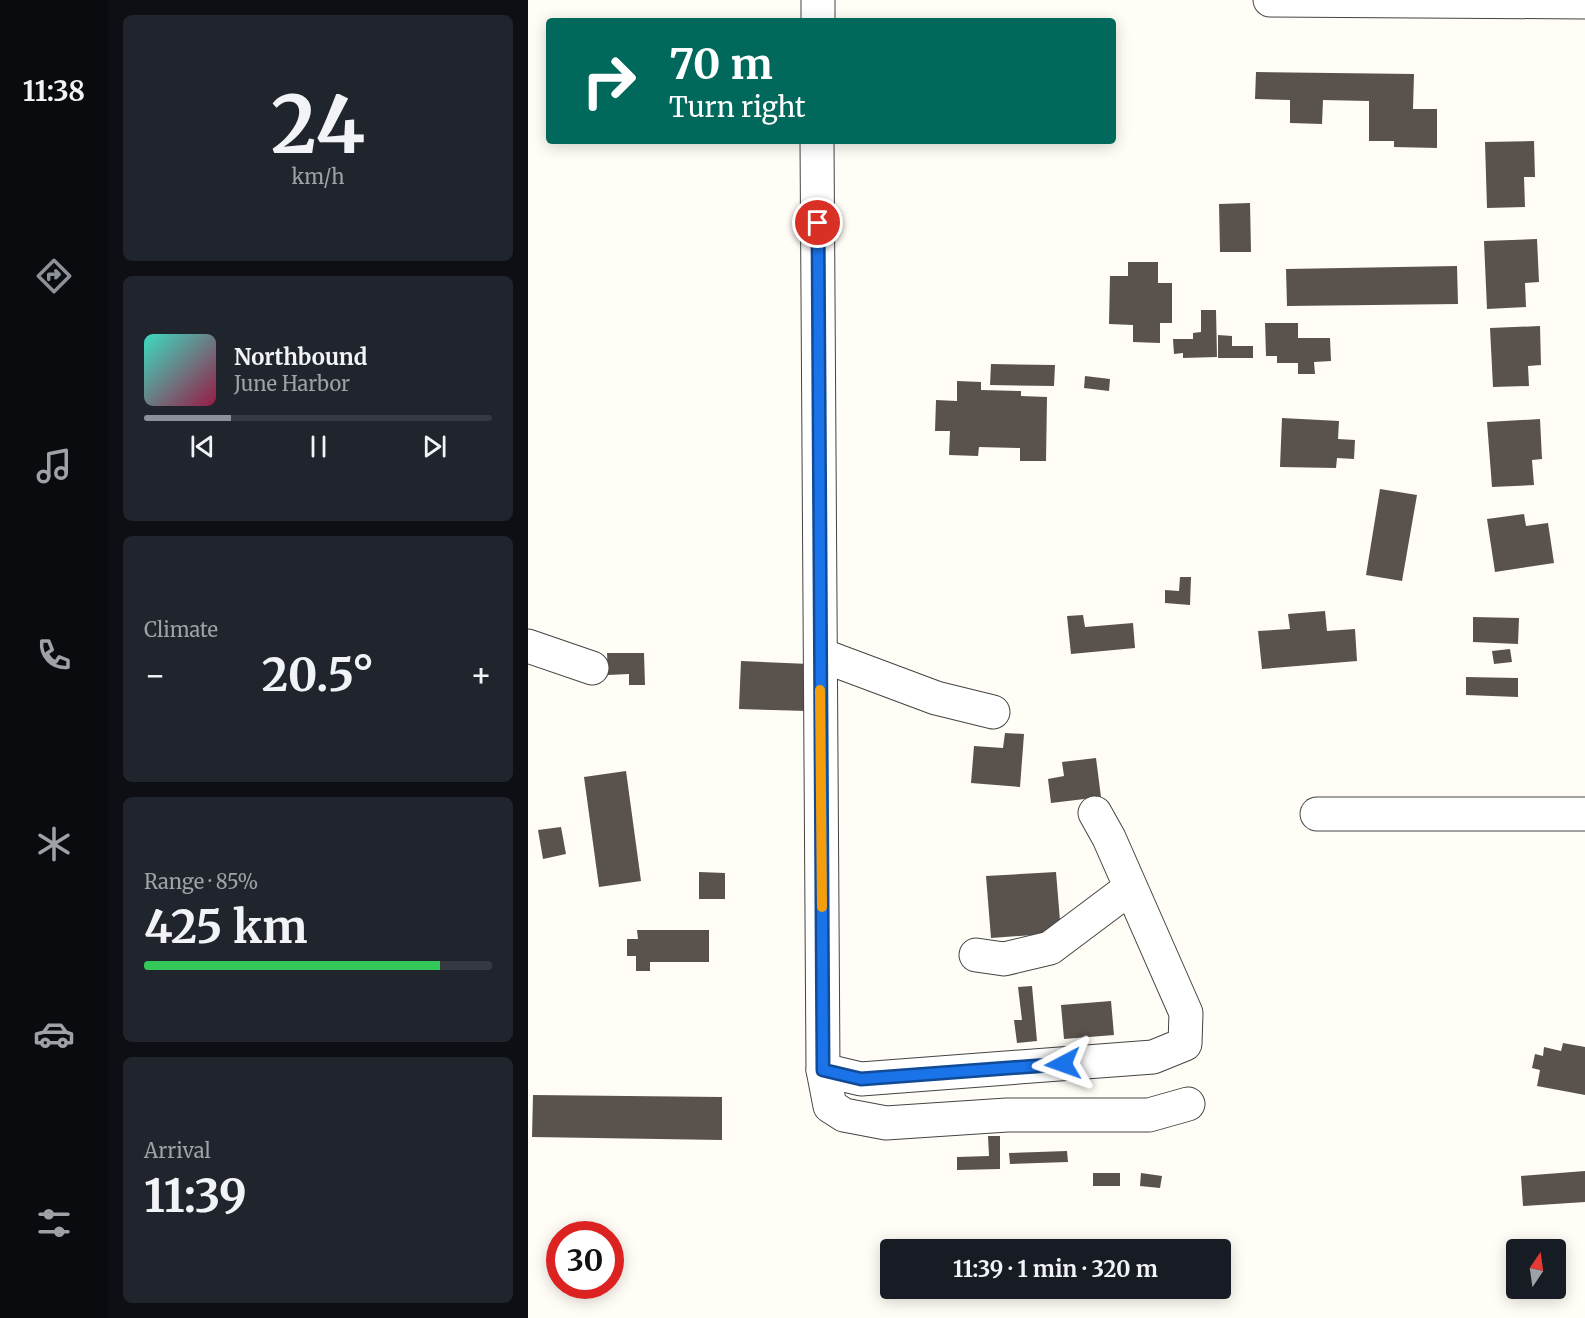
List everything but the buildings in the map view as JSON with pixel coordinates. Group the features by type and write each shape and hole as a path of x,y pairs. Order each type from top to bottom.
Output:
{"street":[{"path":"818,0 818,18"},
{"path":"1270,0 1585,2"},
{"path":"818,144 823,1070 830,1106 844,1115 886,1123 1007,1115 1149,1115 1188,1104"},
{"path":"528,646 592,668"},
{"path":"820,655 936,698 993,712"},
{"path":"823,1070 861,1079 1153,1057 1185,1044 1186,1013 1095,813"},
{"path":"1317,814 1585,814"},
{"path":"976,955 1004,959 1050,948 1130,888"}],"slow traffic":[{"path":"820,690 822,907"}],"route":[{"path":"818,223 823,1070 861,1079 1063,1064"}]}
